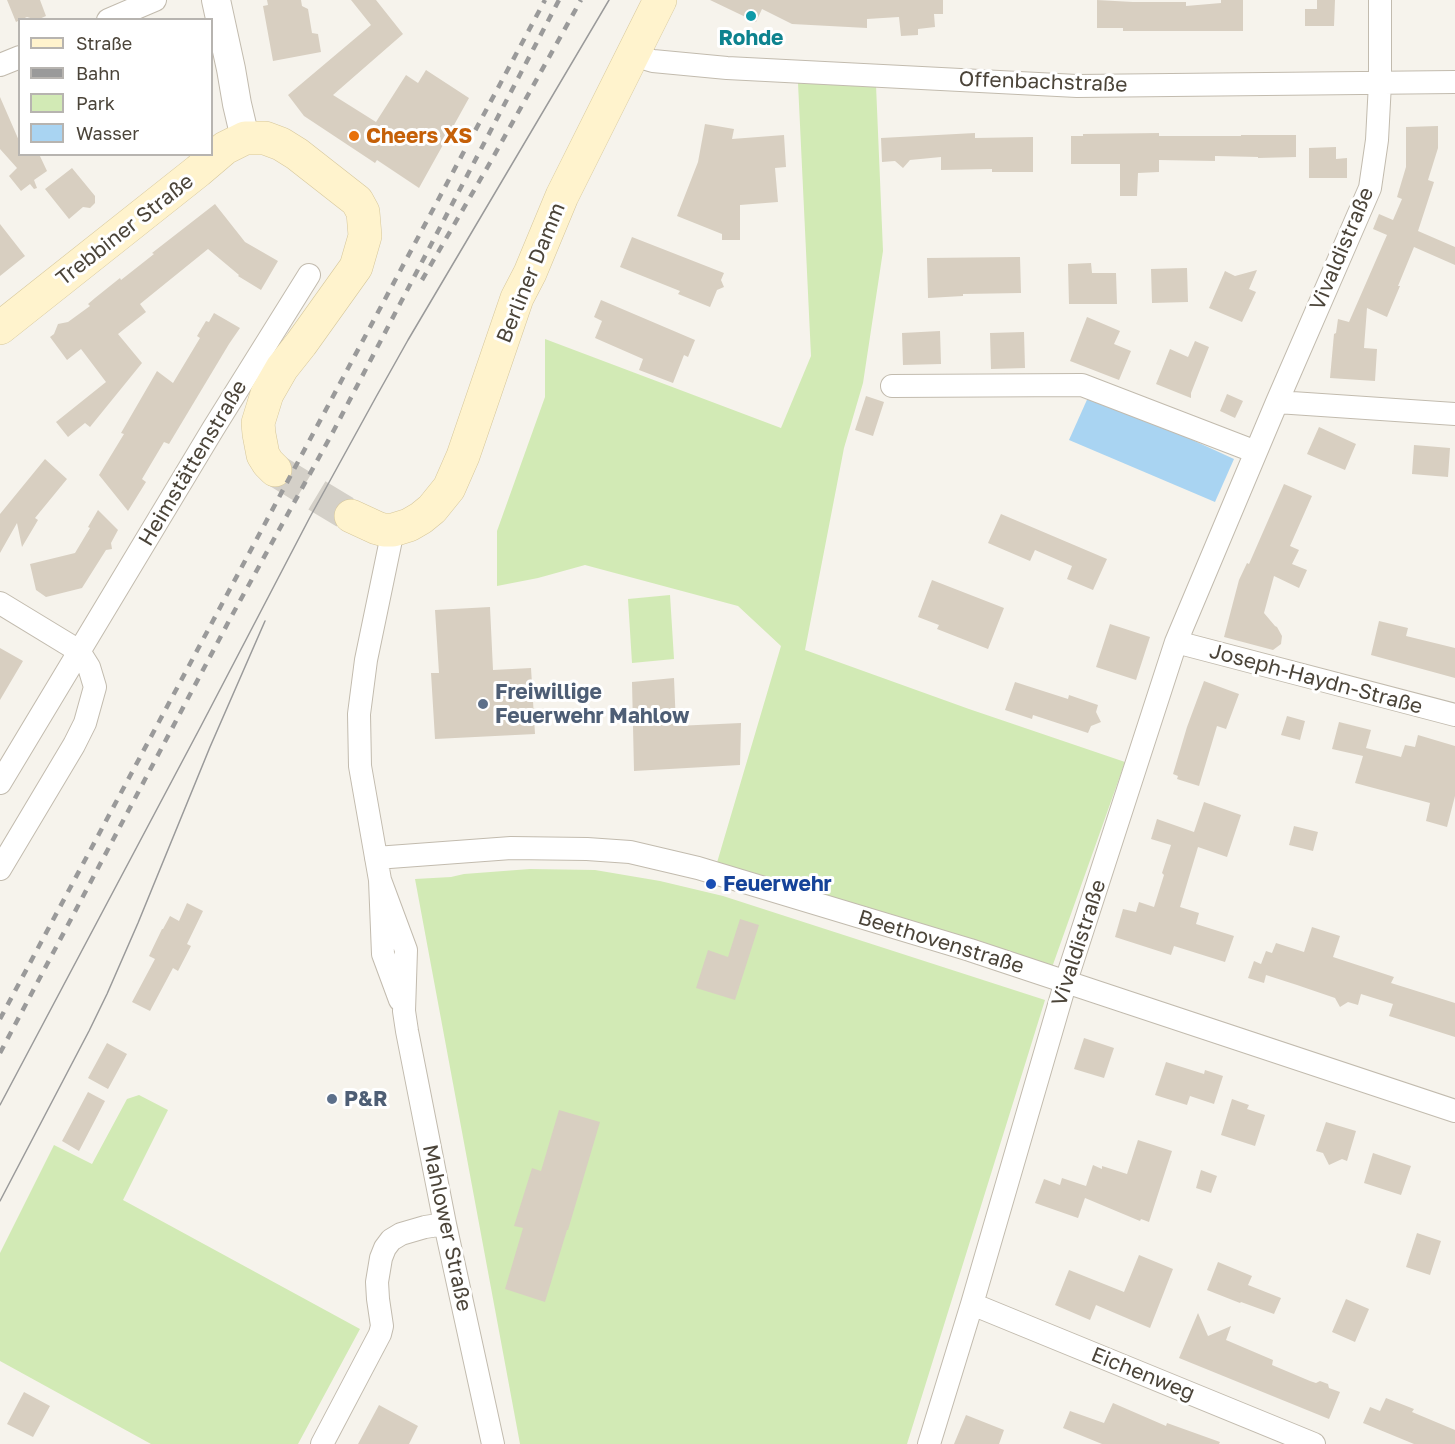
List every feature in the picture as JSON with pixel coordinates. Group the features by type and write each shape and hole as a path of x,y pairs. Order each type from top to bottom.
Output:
{"main road":[{"name":"Berliner Damm","path":"393,530 421,518 432,509 449,488 463,456 518,298 562,196 660,0"},
{"path":"245,138 255,137 273,141 297,154 357,201 363,212 365,236 356,267 282,368 264,403 258,423 259,434 263,454 275,470"},
{"name":"Trebbiner Straße","path":"0,328 225,148 245,138"},
{"path":"351,516 377,528 393,530"}],"street":[{"path":"113,18 155,0"},
{"path":"216,0 245,138"},
{"name":"Vivaldistraße","path":"929,1444 1066,981 1176,642 1370,188 1377,140 1380,0"},
{"name":"Offenbachstraße","path":"633,55 653,61 727,68 1077,86 1455,82"},
{"path":"0,65 18,58"},
{"name":"Heimstättenstraße","path":"0,783 213,429 309,275"},
{"path":"892,386 1082,385 1256,452"},
{"path":"1277,402 1455,414"},
{"name":"Mahlower Straße","path":"393,530 366,660 358,714 360,766 378,869 406,950 404,1011 445,1224 493,1444"},
{"path":"0,603 79,651 89,667 95,687 85,723 74,745 0,868"},
{"name":"Joseph-Haydn-Straße","path":"1176,642 1455,715"},
{"name":"Beethovenstraße","path":"378,869 511,848 630,852 709,871 970,950 1455,1111"},
{"path":"322,1444 380,1334 382,1326 377,1282 381,1257 385,1248 391,1240 401,1234 445,1224"},
{"name":"Eichenweg","path":"972,1304 1314,1444"}],"green space":[{"path":"798,83 876,85 883,251 863,383 844,448 805,650 1125,762 1050,973 716,866 781,646 738,606 585,565 497,586 497,531 545,397 545,339 781,428 811,356"},
{"path":"670,595 674,659 632,663 628,599"},
{"path":"530,869 595,870 660,881 723,896 1045,1000 907,1444 520,1444 415,879"},
{"path":"139,1095 168,1110 123,1200 360,1329 298,1444 151,1444 0,1361 0,1253 54,1145 92,1164 127,1099"}],"water":[{"path":"1090,393 1234,459 1215,502 1069,440"}],"building":[{"path":"7,0 40,0 46,16 18,18 16,22"},
{"path":"267,0 301,0 302,6 308,9 312,33 318,34 321,52 273,61 263,6 268,5"},
{"path":"351,0 376,0 403,34 333,95 376,122 406,75 418,83 426,70 469,98 419,188 377,160 375,163 304,116 288,95 371,25"},
{"path":"710,0 943,0 943,14 934,14 935,27 918,29 918,35 901,36 899,17 867,19 867,28 792,24 762,9 756,22"},
{"path":"1097,0 1186,2 1186,6 1221,3 1221,0 1243,0 1243,31 1123,31 1123,28 1097,28"},
{"path":"1317,0 1335,0 1334,26 1305,26 1305,9 1317,9"},
{"path":"0,97 18,138 18,156 40,156 47,171 34,180 37,188 34,189 30,184 21,191 9,176 17,168 0,149"},
{"path":"705,124 734,129 732,139 784,135 786,167 775,168 778,202 740,205 740,240 722,240 722,234 677,216 698,162"},
{"path":"1438,126 1438,148 1428,180 1434,182 1418,231 1455,247 1455,265 1414,247 1387,317 1367,308 1364,348 1377,349 1375,381 1330,378 1334,334 1338,319 1349,322 1387,235 1373,229 1379,214 1393,220 1402,199 1397,197 1406,167 1406,127"},
{"path":"975,133 975,138 1033,137 1033,172 992,172 992,169 941,170 941,157 910,160 903,168 895,161 882,162 881,138"},
{"path":"1159,133 1159,136 1296,135 1296,157 1215,156 1215,161 1159,160 1159,172 1138,173 1137,196 1120,196 1120,164 1071,164 1071,136"},
{"path":"1336,147 1336,159 1347,158 1347,178 1309,178 1309,148"},
{"path":"72,168 95,196 95,203 90,208 83,207 69,219 45,189"},
{"path":"215,204 245,242 278,261 261,290 238,276 208,249 140,304 146,312 118,334 142,363 90,427 85,423 68,437 56,422 106,382 81,349 67,360 50,337 54,334 58,324 68,322 90,306 88,304 95,298 120,278 121,280"},
{"path":"0,224 25,256 0,276"},
{"path":"632,237 724,273 721,280 724,287 717,290 710,307 678,294 680,291 620,267"},
{"path":"1020,257 1021,293 963,294 963,296 928,298 927,258"},
{"path":"1091,263 1092,273 1116,273 1117,304 1069,304 1068,264"},
{"path":"1187,268 1188,302 1152,303 1151,269"},
{"path":"1257,270 1249,289 1256,292 1242,322 1209,308 1225,271 1235,276"},
{"path":"601,300 695,340 688,357 684,355 673,383 639,370 643,359 595,338 602,321 594,317"},
{"path":"214,313 240,328 169,444 164,442 142,479 146,482 128,511 99,475 124,434 121,433 157,371 173,383 200,338 197,336"},
{"path":"1087,317 1120,331 1114,344 1131,351 1119,380 1070,361"},
{"path":"940,331 941,364 903,365 902,333"},
{"path":"1024,332 1025,368 991,369 990,333"},
{"path":"1195,341 1209,347 1191,398 1156,384 1170,349 1188,357"},
{"path":"1227,394 1243,401 1235,418 1220,411"},
{"path":"866,396 884,402 873,436 855,430"},
{"path":"1319,427 1356,444 1345,470 1307,454"},
{"path":"1414,445 1450,448 1448,477 1412,474"},
{"path":"45,459 67,479 35,518 38,520 22,547 17,523 0,553 0,514"},
{"path":"1284,484 1312,496 1290,546 1299,550 1292,564 1307,570 1299,588 1274,576 1264,613 1282,636 1281,644 1273,650 1224,637 1239,580 1247,563 1249,564"},
{"path":"98,510 118,530 111,543 112,549 106,550 82,588 46,597 36,590 30,564 75,553"},
{"path":"1001,514 1107,559 1093,590 1067,579 1072,566 1035,550 1030,561 988,543"},
{"path":"932,580 1004,608 988,649 937,629 939,625 918,617"},
{"name":"Freiwillige Feuerwehr Mahlow","path":"490,607 493,670 531,668 535,734 435,739 431,673 439,673 435,610"},
{"path":"1379,621 1408,628 1406,636 1455,648 1455,678 1371,655"},
{"path":"1110,624 1150,637 1136,680 1096,667"},
{"path":"0,648 23,661 0,700"},
{"path":"674,678 676,726 741,723 740,765 634,771 632,682"},
{"path":"1204,681 1239,694 1226,729 1217,726 1199,786 1177,779 1178,776 1173,774"},
{"path":"1015,682 1068,699 1069,695 1098,705 1096,712 1101,722 1091,726 1088,733 1033,715 1032,719 1005,710"},
{"path":"1287,716 1305,721 1300,740 1281,735"},
{"path":"1339,722 1371,730 1366,748 1401,757 1405,745 1415,747 1418,735 1455,746 1455,796 1447,827 1426,821 1430,803 1355,783 1363,756 1332,749"},
{"path":"1204,802 1241,815 1227,857 1198,847 1180,907 1199,913 1196,924 1234,936 1225,962 1174,946 1171,955 1115,937 1123,909 1136,912 1139,902 1154,907 1171,845 1151,839 1157,819 1194,832"},
{"path":"1294,826 1318,832 1313,851 1289,845"},
{"path":"187,903 203,911 187,944 191,946 178,971 173,968 150,1011 132,1002 155,959 149,956 162,929 170,916 179,921"},
{"path":"740,919 759,925 735,1000 696,988 708,950 728,957"},
{"path":"1312,927 1340,936 1333,957 1394,977 1391,983 1455,1003 1455,1037 1389,1016 1393,1004 1361,994 1358,1005 1348,1002 1340,1007 1335,998 1266,975 1264,983 1248,978 1254,961 1261,964 1266,951 1272,953 1276,943 1304,952"},
{"path":"1084,1038 1114,1048 1104,1078 1074,1069"},
{"path":"107,1043 127,1054 108,1089 88,1078"},
{"path":"1166,1062 1204,1074 1205,1070 1223,1076 1214,1104 1190,1096 1187,1105 1155,1095"},
{"path":"88,1092 105,1101 79,1151 62,1141"},
{"path":"1232,1099 1249,1105 1247,1109 1265,1115 1255,1146 1221,1135"},
{"path":"559,1110 600,1122 545,1302 505,1289 523,1228 514,1226 532,1168 541,1171"},
{"path":"1326,1122 1356,1131 1347,1161 1342,1159 1329,1165 1323,1153 1316,1151"},
{"path":"1138,1140 1172,1151 1149,1222 1141,1219 1140,1221 1085,1198 1078,1218 1035,1203 1044,1179 1060,1185 1062,1178 1086,1186 1093,1165 1127,1174"},
{"path":"1373,1153 1411,1166 1401,1195 1364,1183"},
{"path":"1201,1170 1217,1176 1211,1193 1196,1188"},
{"path":"1417,1233 1441,1241 1430,1275 1406,1267"},
{"path":"1139,1255 1173,1269 1150,1328 1096,1305 1090,1320 1055,1305 1069,1270 1124,1292"},
{"path":"1218,1262 1252,1276 1248,1285 1281,1298 1274,1314 1207,1290"},
{"path":"1346,1299 1369,1309 1355,1342 1332,1332"},
{"path":"1198,1313 1208,1336 1231,1326 1226,1340 1273,1360 1272,1365 1310,1381 1328,1384 1329,1388 1340,1392 1329,1419 1179,1358"},
{"path":"24,1392 50,1406 33,1437 7,1424"},
{"path":"1386,1398 1414,1409 1412,1412 1455,1430 1455,1444 1414,1444 1363,1423 1370,1407 1380,1411"},
{"path":"1113,1403 1166,1426 1167,1423 1220,1442 1219,1444 1102,1444 1063,1428 1070,1411 1104,1423"},
{"path":"379,1405 418,1426 409,1444 358,1444"},
{"path":"966,1415 1004,1430 999,1444 954,1444"}],"tunnel":[{"path":"275,470 351,516"}],"tram line":[{"path":"0,1105 310,517 376,397 609,0"},
{"path":"0,1201 107,994 265,621"}],"railway":[{"path":"0,1019 545,0"},
{"path":"0,1053 230,619 334,430 559,0"},
{"path":"422,280 581,0"}],"place":[{"name":"Rohde","path":"751,16"},
{"name":"Cheers XS","path":"354,136"},
{"name":"Freiwillige Feuerwehr Mahlow","path":"483,704"},
{"name":"Feuerwehr","path":"711,884"},
{"name":"P&R","path":"332,1099"}]}
